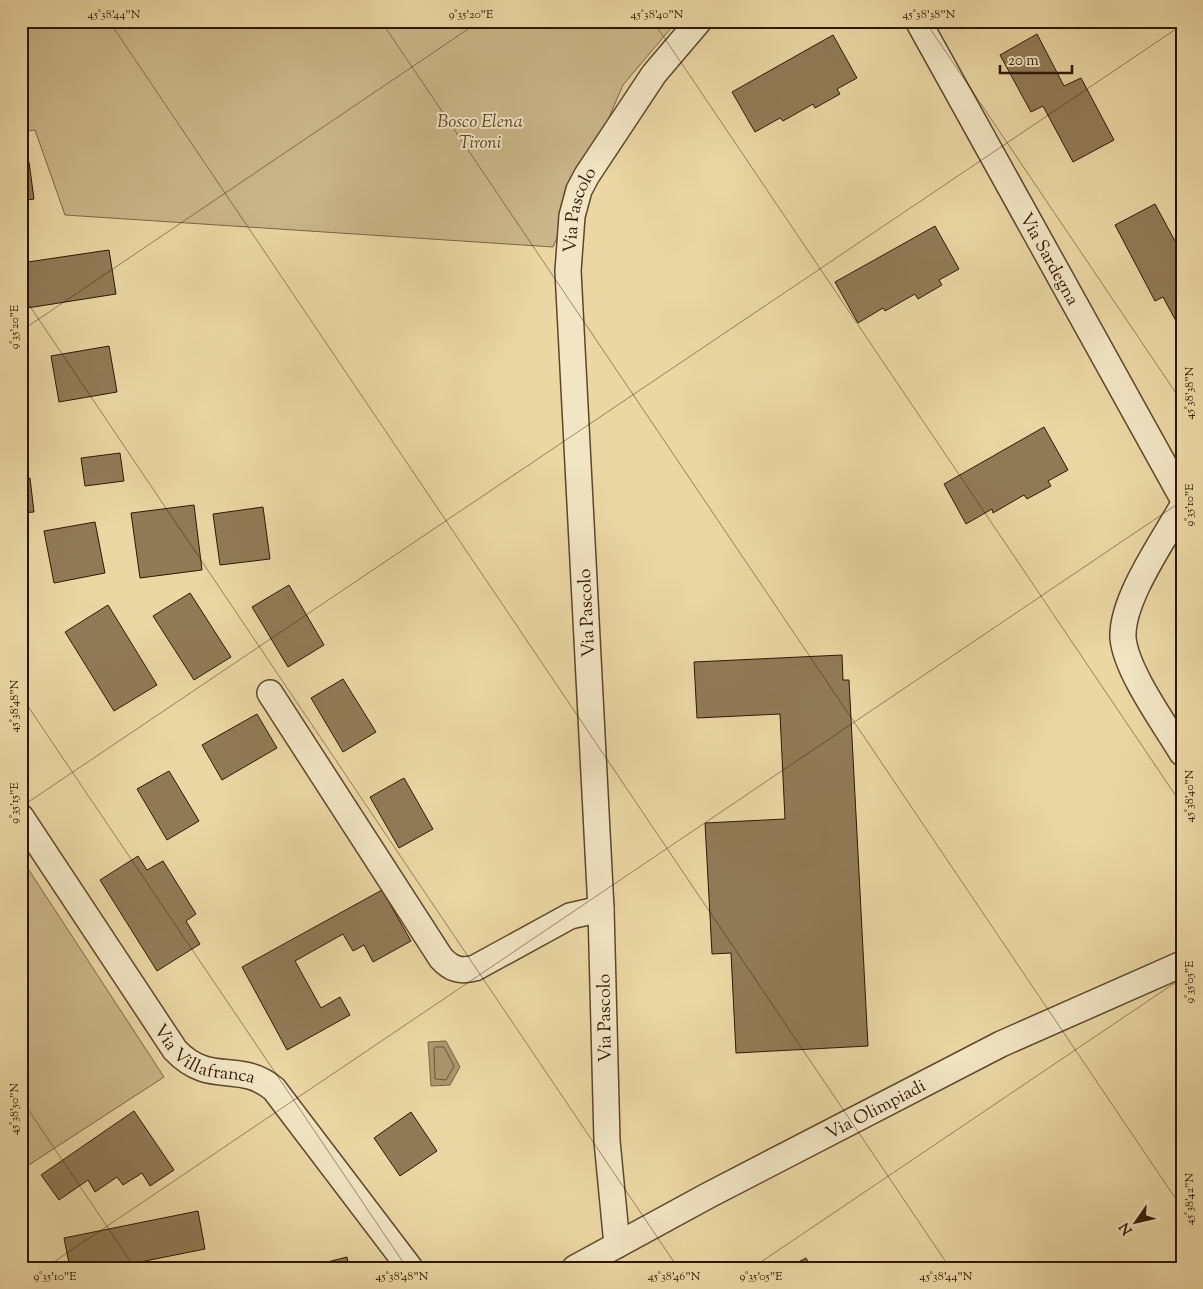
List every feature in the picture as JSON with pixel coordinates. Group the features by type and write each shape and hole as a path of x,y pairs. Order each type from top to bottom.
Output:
{"street":[{"name":"Via Pascolo","path":"617,1245 607,1141 601,909 568,271 570,230 577,196 587,175 664,61 699,21"},
{"name":"Via Sardegna","path":"918,21 1182,497"},
{"path":"1182,507 1130,600 1123,632 1125,647 1131,665 1182,753"},
{"path":"270,693 442,958 452,968 460,971 475,968 570,916 601,909"},
{"name":"Via Villafranca","path":"21,818 175,1050 186,1061 199,1069 253,1076 274,1089 410,1268"},
{"name":"Via Olimpiadi","path":"575,1268 1001,1044 1182,964"}],"green space":[{"name":"Bosco Elena Tironi","path":"21,21 677,21 623,85 553,247 65,215 35,130 21,132"},
{"path":"21,858 164,1077 21,1170"}],"water":[{"path":"446,1041 460,1067 450,1085 431,1086 428,1042"}],"building":[{"path":"1037,34 1064,86 1081,78 1114,140 1073,162 1043,106 1031,112 1000,55"},
{"path":"833,35 857,78 837,89 840,94 815,108 813,104 783,121 780,118 755,132 732,92"},
{"path":"29,162 34,199 21,201 21,163"},
{"path":"1155,204 1182,254 1182,332 1163,297 1155,301 1115,225"},
{"path":"935,226 959,269 939,280 942,285 918,299 915,294 885,311 883,308 858,323 835,282"},
{"path":"109,250 116,294 21,309 21,263"},
{"path":"109,346 117,392 59,402 51,356"},
{"path":"1044,427 1068,470 1048,481 1051,486 1027,499 1024,495 993,513 992,509 966,524 944,484"},
{"path":"120,453 124,481 85,486 81,458"},
{"path":"30,478 34,512 21,513 21,479"},
{"path":"194,505 202,570 140,578 131,513"},
{"path":"263,507 270,559 220,565 213,514"},
{"path":"95,522 105,573 54,583 44,531"},
{"path":"289,585 324,645 288,667 252,607"},
{"path":"190,593 231,657 194,680 153,616"},
{"path":"108,605 157,685 114,711 65,632"},
{"path":"842,655 843,680 849,680 868,1046 736,1053 731,953 712,954 705,823 785,819 780,714 697,718 694,662"},
{"path":"343,679 376,732 343,752 311,698"},
{"path":"257,714 277,748 222,780 202,745"},
{"path":"169,771 199,821 167,840 137,789"},
{"path":"404,778 433,829 399,848 370,797"},
{"path":"138,856 147,870 163,861 196,914 186,921 200,944 157,971 100,880"},
{"path":"382,890 411,941 373,962 364,945 353,951 343,934 295,961 321,1008 340,997 350,1015 287,1050 242,967"},
{"path":"134,1111 174,1170 150,1186 142,1173 123,1185 117,1177 95,1192 88,1180 59,1200 41,1175"},
{"path":"411,1112 437,1151 400,1176 374,1138"},
{"path":"198,1211 205,1249 110,1268 70,1268 64,1238"},
{"path":"347,1257 349,1268 304,1268"},
{"path":"806,1258 811,1268 787,1268"}]}
